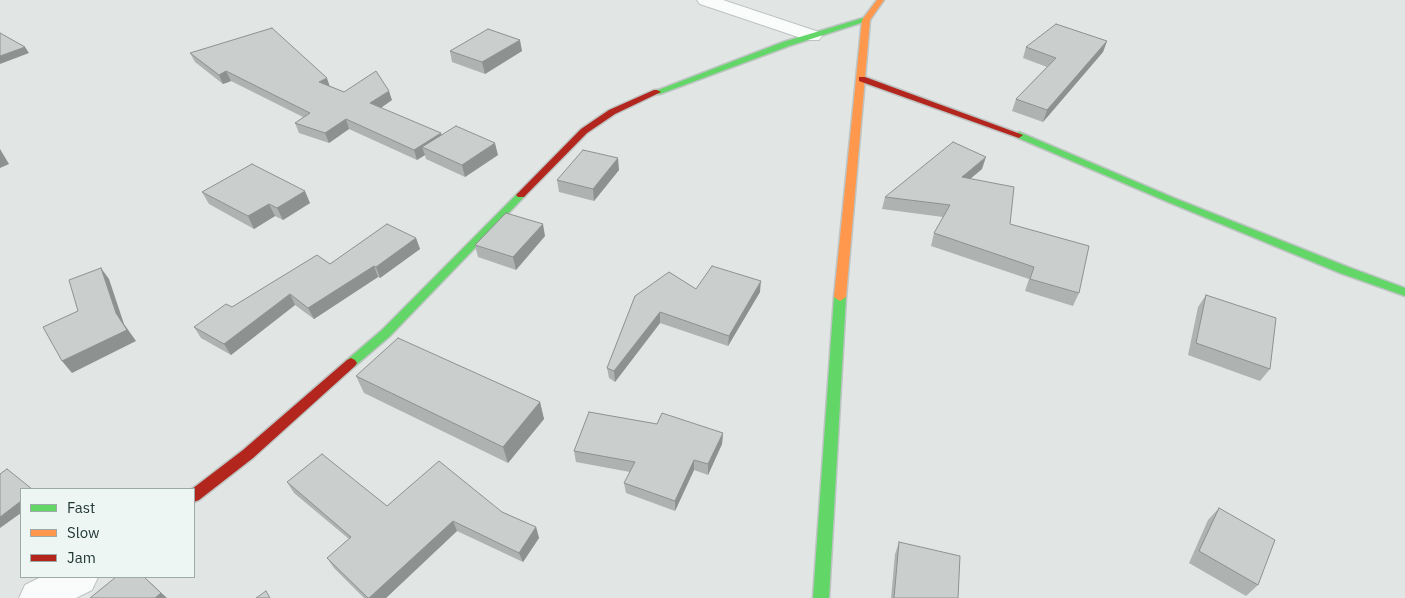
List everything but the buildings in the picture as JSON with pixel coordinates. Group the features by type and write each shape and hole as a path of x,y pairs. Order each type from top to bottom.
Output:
{"street":[{"path":"706,0 813,36"},
{"path":"821,598 843,257 862,79 866,20 881,0"},
{"path":"195,495 248,454 386,333 584,131 612,112 642,97 813,36 866,20"},
{"path":"862,79 1037,142 1171,200 1344,270 1405,292"},
{"path":"38,598 77,578"}],"traffic: fast":[{"path":"657,92 786,44 866,20"},
{"path":"1019,135 1171,200 1344,270 1405,292"},
{"path":"351,363 386,333 521,195"},
{"path":"821,598 840,297"}],"traffic: slow":[{"path":"840,297 866,20 881,0"}],"traffic: jam":[{"path":"862,79 1019,135"},
{"path":"521,195 584,131 612,112 657,92"},
{"path":"195,495 248,454 351,363"}]}
